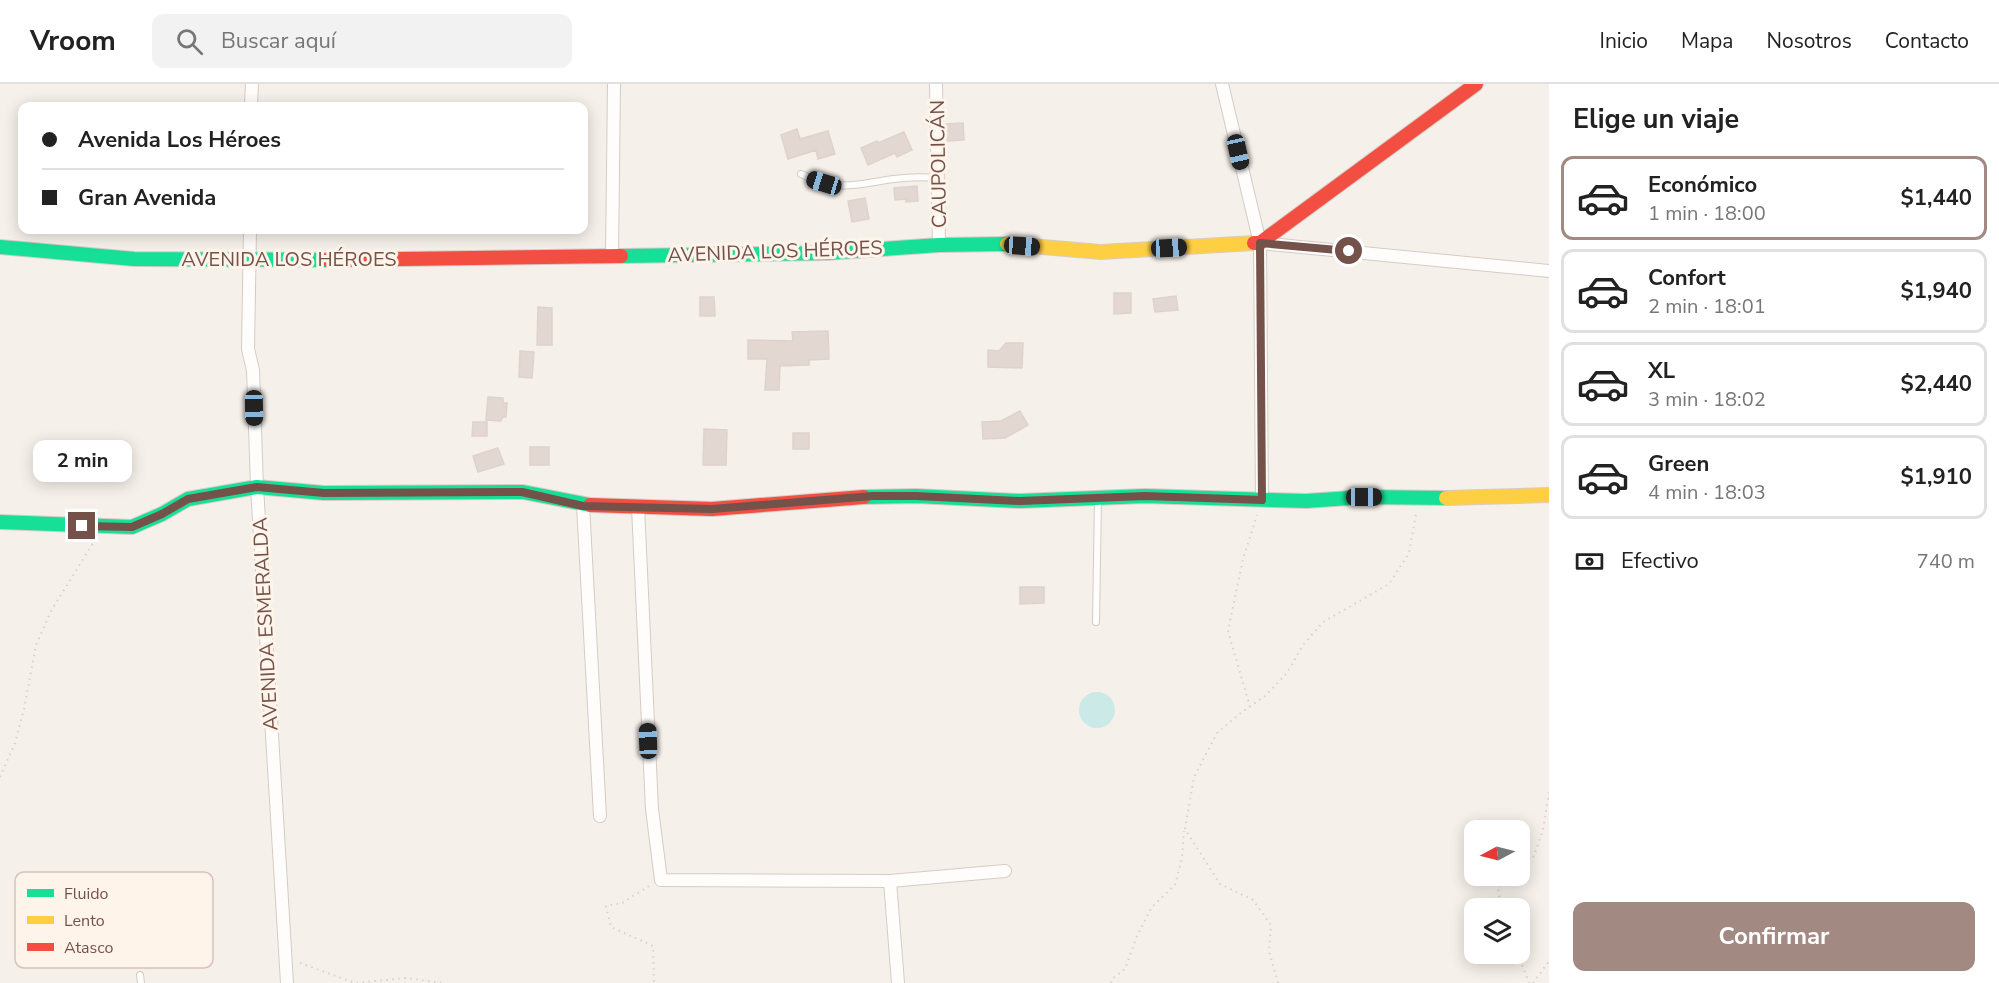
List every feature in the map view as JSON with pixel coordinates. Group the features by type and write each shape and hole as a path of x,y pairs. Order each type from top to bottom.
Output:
{"street":[{"path":"251,102 252,84"},
{"path":"612,255 614,84"},
{"name":"CAUPOLICÁN","path":"936,84 939,245"},
{"path":"1222,84 1260,243 1262,500"},
{"path":"1260,243 1476,84"},
{"name":"AVENIDA ESMERALDA","path":"250,234 248,349 253,378 257,487 287,983"},
{"name":"AVENIDA LOS HÉROES","path":"0,247 134,259 250,261 826,253 939,245 1002,244 1101,252 1260,243 1549,272"},
{"path":"0,522 132,527 188,499 257,487 324,493 522,492 583,506 712,509 884,496 1020,501 1145,496 1306,501 1364,497 1549,495"},
{"path":"583,506 600,816"},
{"path":"638,507 652,809 661,880 890,881 1005,871"},
{"path":"890,881 898,983"}],"lane":[{"path":"801,174 824,183 849,186 906,178 938,178"},
{"path":"1096,622 1098,497"},
{"path":"140,975 141,983"}],"path":[{"path":"1111,983 1113,978 1125,969 1137,936 1152,907 1175,885 1182,858 1194,777 1217,733 1265,696 1287,673 1303,645 1323,622 1389,584 1409,553 1419,497"},
{"path":"1250,706 1228,631 1243,559 1262,500"},
{"path":"0,777 15,743 36,645 51,611 102,527"},
{"path":"1530,860 1534,856 1543,830 1549,792"},
{"path":"1185,830 1220,884 1253,900 1271,925 1269,951 1278,983"},
{"path":"654,983 653,946 611,927 606,906 622,903 661,880"},
{"path":"1522,964 1531,983 1549,961"},
{"path":"286,966 295,962 355,983 406,978 443,983"}],"water":[{"path":"1097,692 1110,697 1115,710 1110,723 1097,728 1084,723 1079,710 1084,697"}],"building":[{"path":"963,123 964,140 947,141 946,124"},
{"path":"797,129 800,139 828,131 835,154 818,159 816,150 788,159 781,135"},
{"path":"904,132 912,150 897,157 895,153 868,165 861,148"},
{"path":"917,186 918,201 895,200 894,188"},
{"path":"865,198 869,219 852,222 848,201"},
{"path":"1114,293 1131,293 1131,313 1114,314"},
{"path":"1176,296 1178,310 1155,312 1153,299"},
{"path":"700,297 714,297 715,316 700,316"},
{"path":"538,307 552,308 552,345 537,345"},
{"path":"828,331 829,359 809,360 809,365 780,366 779,390 765,390 767,359 748,359 748,340 793,341 792,332"},
{"path":"1006,343 1023,343 1022,368 988,367 988,350 999,351"},
{"path":"520,351 534,352 532,378 519,377"},
{"path":"488,397 503,398 503,403 507,403 506,417 503,417 501,421 486,420"},
{"path":"1020,411 1028,425 1005,438 983,439 982,422 1001,421"},
{"path":"473,422 487,422 487,436 472,436"},
{"path":"704,429 727,430 726,465 703,465"},
{"path":"793,433 809,433 809,449 793,449"},
{"path":"530,447 549,447 549,465 530,465"},
{"path":"498,448 504,464 478,472 473,456"},
{"path":"1020,587 1044,587 1044,603 1020,604"}],"traffic: fast":[{"path":"621,256 826,253 939,245 1007,244"},
{"path":"0,247 134,259 328,260"},
{"path":"0,522 132,527 188,499 257,487 324,493 523,492 590,505"},
{"path":"864,497 916,496 1020,501 1145,496 1306,501 1364,497 1446,498"}],"traffic: slow":[{"path":"1007,244 1101,252 1254,243"},
{"path":"1446,498 1549,495"}],"traffic: jam":[{"path":"1254,243 1260,243 1476,84"},
{"path":"328,260 621,256"},
{"path":"590,505 712,509 864,497"}],"route":[{"path":"82,526 132,527 188,499 257,487 324,493 522,492 583,506 712,509 873,496 1020,501 1145,496 1262,500 1260,243 1349,251"}]}
